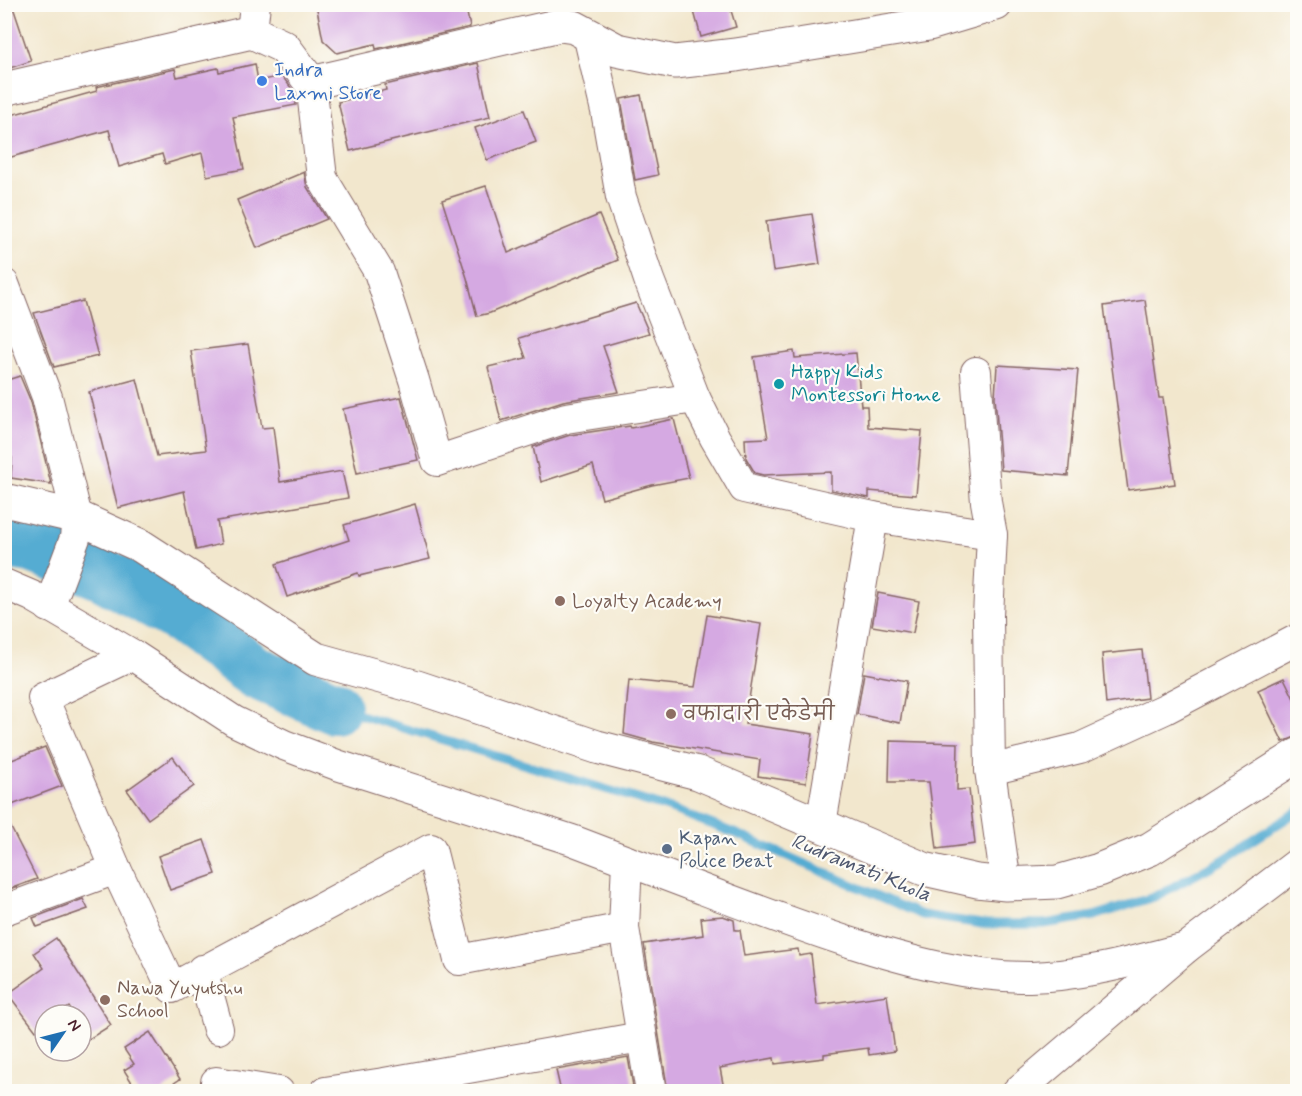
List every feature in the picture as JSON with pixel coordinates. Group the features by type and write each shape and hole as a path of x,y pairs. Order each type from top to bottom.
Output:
{"street":[{"path":"311,83 560,25 574,27 617,50 675,62 747,54 926,14 996,4"},
{"path":"4,89 253,18 284,47 311,83 322,178 379,272 437,461 567,418 695,398"},
{"path":"588,34 606,111 621,197 649,280 695,398 744,488 873,517 992,535"},
{"path":"4,284 47,398 76,528 49,607"},
{"path":"976,372 992,535 988,616 990,770 1006,884"},
{"path":"4,500 76,528 141,546 316,659 417,687 597,747 698,773 924,869 976,881 1006,884 1057,882 1099,870 1150,849 1298,755"},
{"path":"821,824 873,517"},
{"path":"4,584 32,596 133,655 234,721 284,745 337,765 572,840 819,932 897,957 968,973 1031,977 1072,973 1186,948"},
{"path":"990,770 1080,748 1165,709 1298,639"},
{"path":"133,655 43,698 116,869 172,988 431,849 459,960 624,928"},
{"path":"627,861 624,928 651,1092"},
{"path":"1017,1092 1186,948 1298,863"},
{"path":"4,910 116,869"},
{"path":"202,970 218,1029"},
{"path":"325,1092 641,1037"},
{"path":"216,1082 279,1092"}],"building":[{"path":"4,4 12,4 31,61 4,70"},
{"path":"316,4 465,4 470,27 376,49 375,44 337,53 323,40"},
{"path":"692,4 729,4 736,27 701,37"},
{"path":"478,63 490,117 350,151 338,102 386,90 385,85"},
{"path":"255,64 258,81 282,76 295,93 296,105 233,117 244,169 207,176 202,153 165,164 162,154 119,167 109,130 4,159 4,117 97,91 96,87 175,69 177,77 218,68 219,72"},
{"path":"641,95 658,175 635,180 621,99"},
{"path":"524,110 536,142 487,160 475,128"},
{"path":"304,172 307,187 327,219 257,248 237,200"},
{"path":"486,186 508,253 599,215 618,260 490,313 477,316 442,200"},
{"path":"812,214 820,264 773,271 766,221"},
{"path":"1145,300 1159,398 1163,398 1175,484 1128,490 1104,306"},
{"path":"83,301 98,356 54,367 34,313"},
{"path":"636,303 649,333 603,346 619,392 563,401 501,421 488,367 526,358 519,338"},
{"path":"248,344 262,428 273,427 280,482 342,471 348,498 217,521 221,544 196,550 184,491 118,508 89,392 137,379 157,456 206,450 191,351"},
{"path":"794,351 795,358 856,353 861,406 867,406 868,427 922,431 916,495 869,491 869,498 831,490 831,472 763,475 755,473 746,458 745,439 768,438 754,357"},
{"path":"997,365 1078,370 1068,476 1001,470 995,397"},
{"path":"20,376 31,402 51,484 11,478 12,458 4,461 4,381"},
{"path":"401,397 418,460 357,473 343,409"},
{"path":"674,419 689,478 652,485 602,499 593,465 541,482 533,447 570,435 630,426 631,428"},
{"path":"415,504 430,559 359,576 358,573 287,597 276,564 349,540 344,525"},
{"path":"878,593 919,601 913,633 872,626"},
{"path":"707,615 761,624 745,724 813,734 806,783 758,776 760,760 653,742 624,734 629,680 695,687"},
{"path":"1142,650 1147,698 1106,704 1102,654"},
{"path":"864,673 907,681 900,723 857,714"},
{"path":"1284,678 1298,707 1298,736 1283,742 1258,690"},
{"path":"890,741 958,743 957,790 969,789 975,844 937,849 929,782 889,782"},
{"path":"45,747 62,786 4,808 4,763"},
{"path":"173,757 194,786 148,819 127,790"},
{"path":"4,814 37,879 4,891"},
{"path":"204,840 216,874 170,890 158,856"},
{"path":"83,899 88,909 37,927 33,918"},
{"path":"723,916 734,920 735,930 740,930 744,956 798,949 799,956 811,954 817,1005 887,995 895,1051 869,1055 868,1048 824,1054 824,1058 775,1064 774,1058 720,1068 724,1089 707,1092 668,1092 644,944 703,935 701,918"},
{"path":"56,938 111,1025 93,1036 93,1003 33,1003 33,1027 8,994 44,968 34,953"},
{"path":"150,1032 180,1079 161,1092 138,1092 124,1070 134,1064 124,1049"},
{"path":"628,1057 633,1086 604,1092 561,1092 556,1070"}],"waterway":[{"path":"4,542 32,546 101,573 175,614 255,672 334,707"},
{"name":"Rudramati Khola","path":"334,707 671,809 739,835 922,915 982,924 1044,924 1094,916 1154,897 1223,860 1298,811"}],"place":[{"name":"Indra Laxmi Store","path":"262,81"},
{"name":"Happy Kids Montessori Home","path":"779,384"},
{"name":"Loyalty Academy","path":"560,601"},
{"name":"वफादारी एकेडेमी","path":"671,714"},
{"name":"Kapan Police Beat","path":"667,849"},
{"name":"Nawa Yuyutshu School","path":"105,1000"}]}
